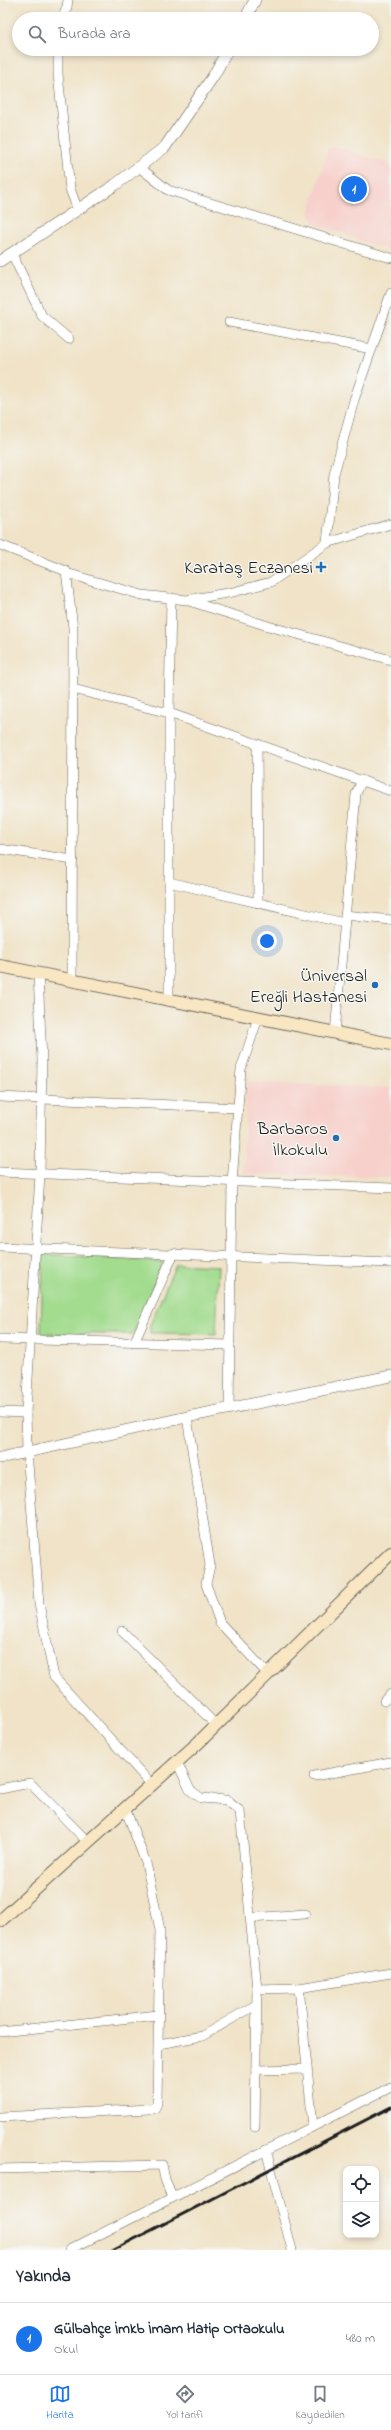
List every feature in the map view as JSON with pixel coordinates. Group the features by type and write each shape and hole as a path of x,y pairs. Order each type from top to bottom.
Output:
{"main road":[{"path":"0,966 169,1001 391,1044"},
{"path":"0,1921 177,1762 391,1553"}],"street":[{"path":"65,12 68,0"},
{"path":"249,12 255,0"},
{"path":"58,56 58,74 70,189 78,210"},
{"path":"0,260 12,254 78,210 165,147 214,76 224,56"},
{"path":"139,167 168,190 391,258"},
{"path":"12,254 42,316 69,339"},
{"path":"327,543 334,474 354,400 391,293"},
{"path":"229,322 372,349"},
{"path":"187,600 233,592 271,582 327,543 391,524"},
{"path":"0,545 66,571 66,573 142,595 187,600 268,626 391,660"},
{"path":"66,573 73,628 72,981"},
{"path":"169,1001 169,713 171,598"},
{"path":"73,689 169,713 391,791"},
{"path":"257,744 258,902"},
{"path":"335,1033 356,794 362,780"},
{"path":"0,849 73,860"},
{"path":"169,882 258,902 345,919 391,920"},
{"path":"38,974 42,1098 40,1174 34,1248 31,1340 26,1413 27,1452 39,1604 54,1677 152,1785"},
{"path":"229,1409 232,1182 241,1069 258,1018"},
{"path":"0,1097 238,1108"},
{"path":"0,1172 391,1188"},
{"path":"0,1247 231,1255 391,1263"},
{"path":"134,1343 174,1253"},
{"path":"0,1339 230,1345"},
{"path":"0,1458 187,1417 391,1376"},
{"path":"0,1412 26,1413"},
{"path":"187,1417 210,1565 206,1584 220,1623 268,1673"},
{"path":"122,1631 216,1725"},
{"path":"384,1701 391,1694"},
{"path":"177,1762 190,1790 201,1798 226,1800 240,1810 257,1989 255,2127"},
{"path":"314,1776 391,1762"},
{"path":"0,1789 30,1783 88,1842"},
{"path":"0,2117 155,2108 157,2103 160,1930 146,1863 124,1808"},
{"path":"251,1918 305,1914"},
{"path":"257,1989 299,1988 391,1973"},
{"path":"299,1988 313,2126"},
{"path":"158,2044 202,2036 256,2005"},
{"path":"0,2032 158,2015"},
{"path":"256,2070 306,2068"},
{"path":"69,2250 391,2087"},
{"path":"266,2150 292,2250"},
{"path":"0,2169 162,2165 172,2198"}],"shaded area":[{"path":"335,146 391,165 391,251 315,224 309,213 328,149"},
{"path":"247,1082 391,1088 391,1177 243,1174"}],"green space":[{"path":"43,1254 163,1262 133,1334 41,1334"},
{"path":"176,1264 219,1266 216,1334 150,1333 150,1325"}],"railway":[{"path":"113,2250 391,2107"}],"place":[{"name":"Gülbahçe İmkb İmam Hatip Ortaokulu","path":"354,189"},
{"name":"Karataş Eczanesi","path":"321,567"},
{"name":"Üniversal Ereğli Hastanesi","path":"375,985"},
{"name":"Barbaros İlkokulu","path":"336,1138"}]}
